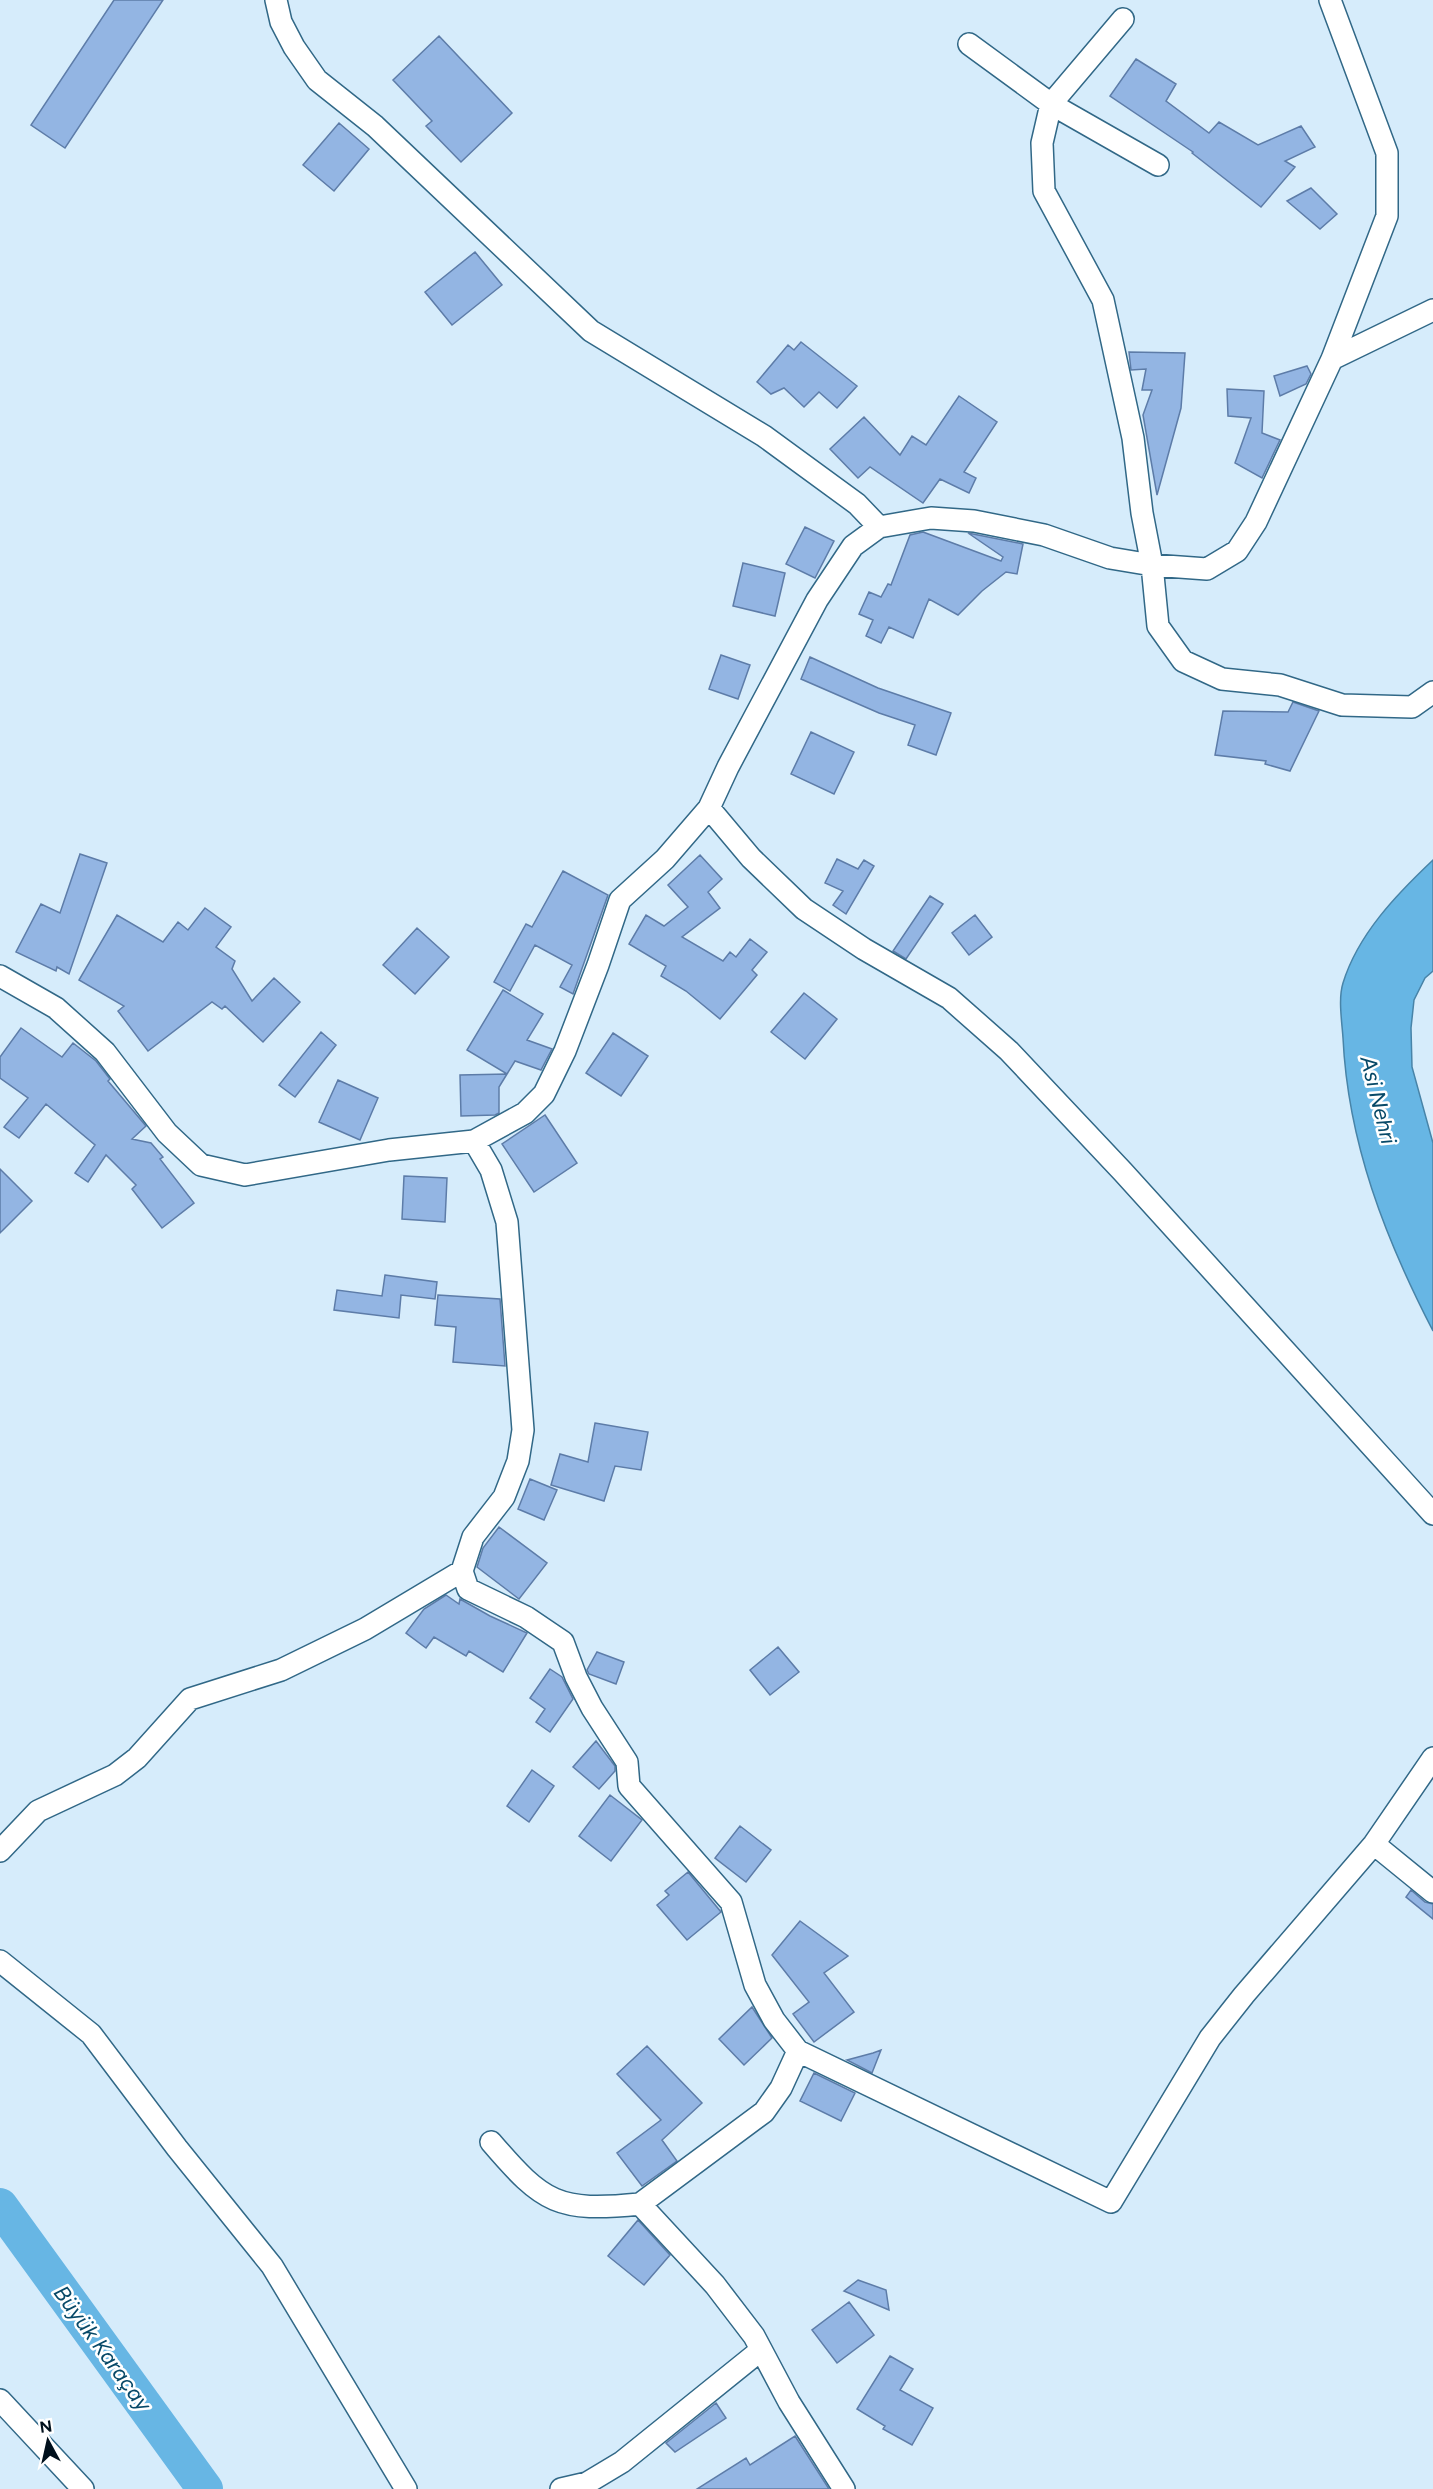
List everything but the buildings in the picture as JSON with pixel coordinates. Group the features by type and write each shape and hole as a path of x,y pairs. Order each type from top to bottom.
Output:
{"street":[{"path":"276,0 281,22 294,47 318,80 375,126 591,331 765,436 857,504 879,527"},
{"path":"0,976 56,1008 105,1052 167,1133 201,1165 245,1175 389,1149 474,1141 525,1113 544,1094 574,1030 620,900 664,859 709,808 728,767 817,600 852,546 879,527 932,518 974,521 1044,534 1110,558 1152,565 1207,569 1237,551 1256,522 1332,359 1388,216 1387,153 1330,0"},
{"path":"1123,19 1051,105 1042,143 1044,191 1103,300 1133,438 1142,513 1152,565 1158,627 1183,662 1222,679 1280,685 1342,705 1412,707 1433,692"},
{"path":"969,44 1051,105 1158,165"},
{"path":"1332,359 1433,310"},
{"path":"709,808 751,858 804,909 864,949 950,998 1009,1051 1123,1172 1433,1514"},
{"path":"474,1141 491,1170 507,1222 522,1430 518,1461 504,1497 472,1537 462,1571 468,1589 526,1617 563,1642 576,1677 592,1708 627,1762 629,1786 731,1902 755,1985 774,2019 798,2051 1111,2202 1210,2038 1374,1844 1433,1758"},
{"path":"0,1851 38,1811 115,1775 137,1758 190,1699 291,1665 365,1629 462,1571"},
{"path":"1374,1844 1433,1892"},
{"path":"0,1961 91,2034 177,2148 272,2266 406,2489"},
{"path":"491,2142 523,2180 552,2200 571,2205 640,2204 764,2112 781,2088 798,2051"},
{"path":"640,2204 715,2285 754,2336 789,2402 844,2489"},
{"path":"561,2489 587,2483 622,2462 761,2350"},
{"path":"0,2400 83,2489"}],"water":[{"name":"Asi Nehri","path":"1433,860 1433,971 1425,978 1414,1000 1411,1028 1412,1067 1433,1143 1433,1331 1399,1261 1361,1152 1346,1077 1341,1003 1343,983 1358,948 1380,916"}],"waterway":[{"name":"Büyük Karaçay","path":"0,2206 205,2489"}]}
